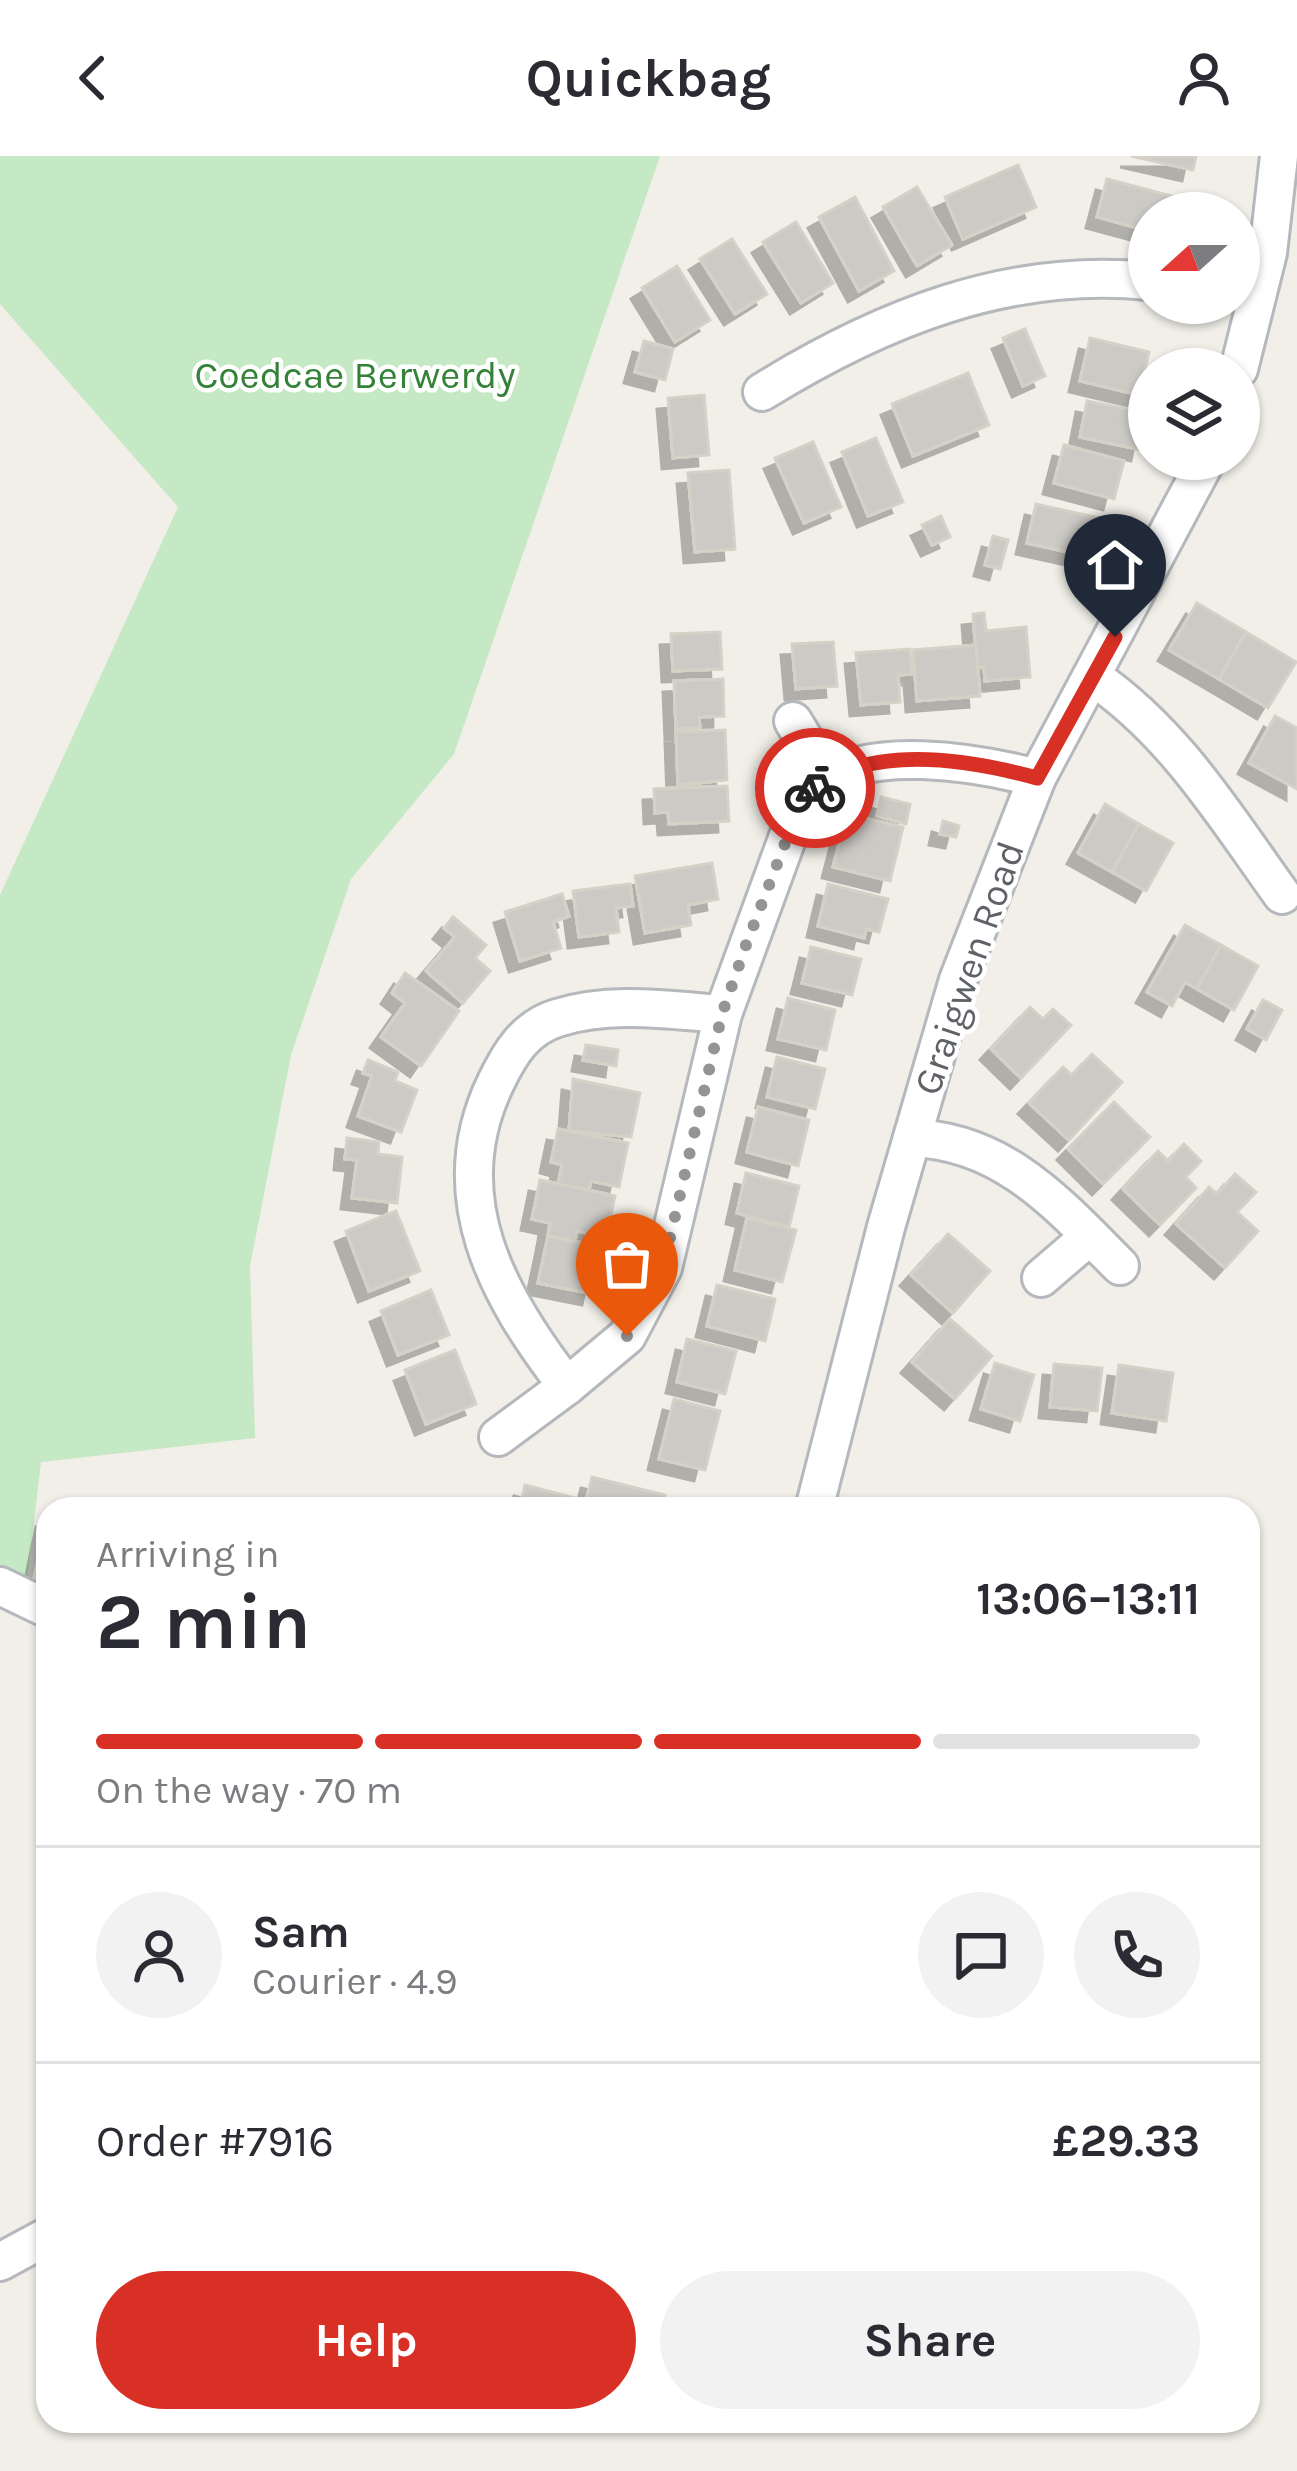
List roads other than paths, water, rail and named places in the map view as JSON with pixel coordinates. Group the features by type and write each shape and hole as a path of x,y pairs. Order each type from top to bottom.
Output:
{"street":[{"path":"1260,269 1268,253 1279,156"},
{"path":"762,392 833,348 894,320 975,294 1104,276 1128,278"},
{"name":"Graigwen Road","path":"817,1497 958,980 1037,778 1196,480"},
{"path":"1094,677 1132,703 1172,742 1282,896"},
{"path":"793,721 828,778"},
{"path":"499,1437 627,1336 663,1268 722,1014 794,820 811,791 828,778 864,766 930,761 976,762 1037,778"},
{"path":"567,1386 527,1335 486,1260 473,1195 484,1106 507,1059 528,1031 555,1018 599,1009 722,1014"},
{"path":"912,1138 945,1139 984,1151 1029,1177 1120,1267"},
{"path":"1041,1278 1090,1236"},
{"path":"0,1586 36,1603"},
{"path":"0,2262 36,2242"}],"park label":[{"name":"Coedcae Berwerdy","path":"355,375"}]}
